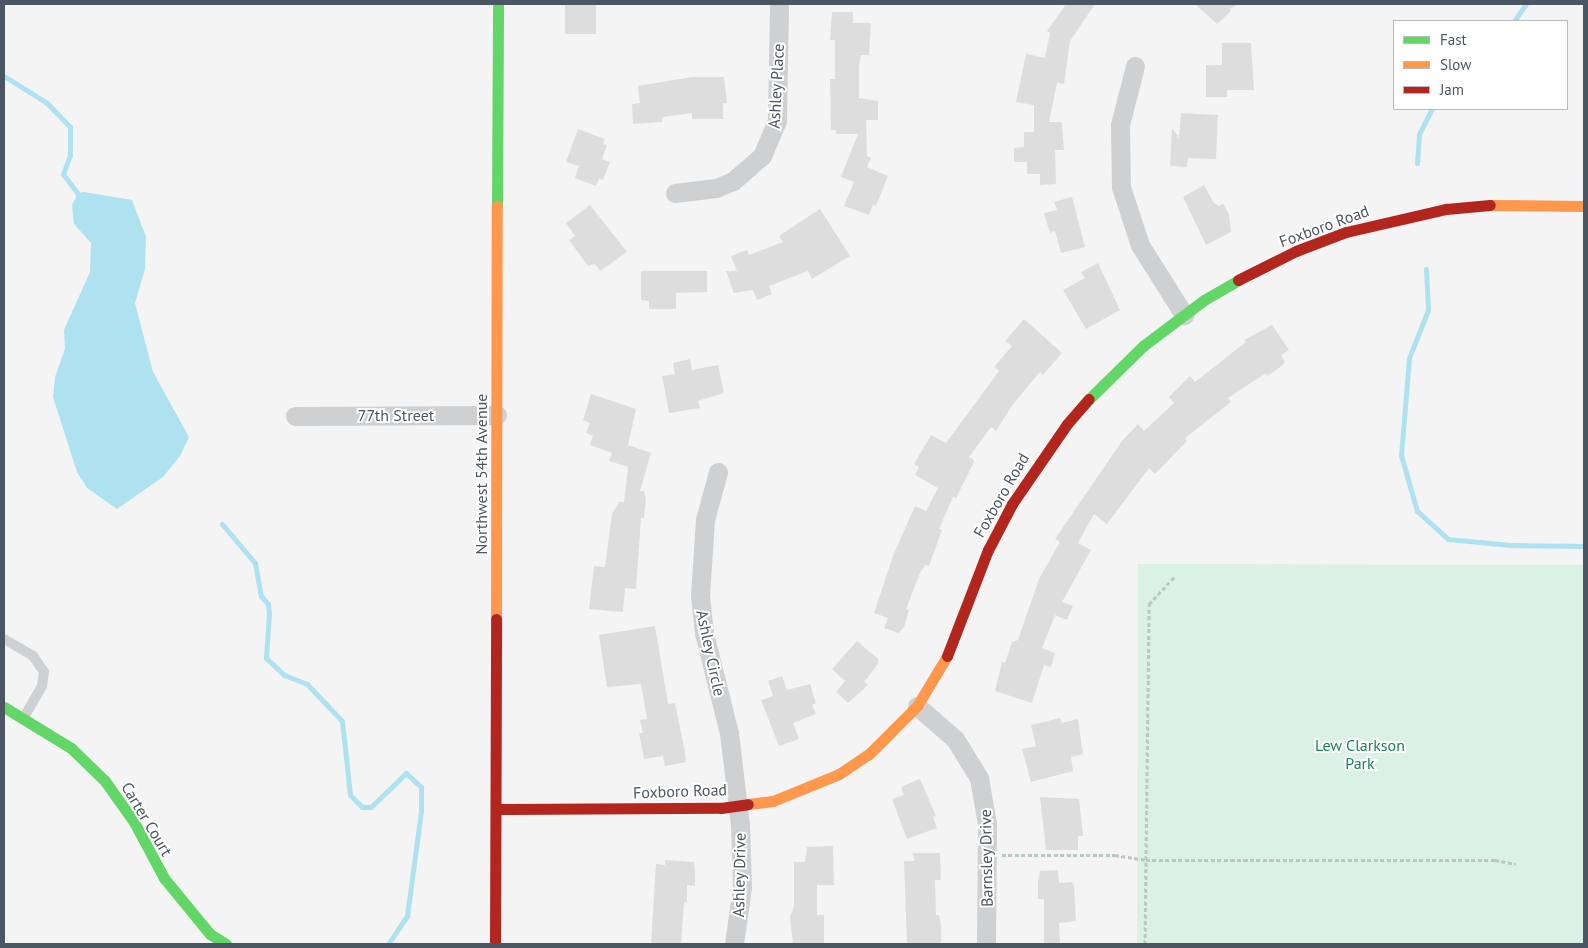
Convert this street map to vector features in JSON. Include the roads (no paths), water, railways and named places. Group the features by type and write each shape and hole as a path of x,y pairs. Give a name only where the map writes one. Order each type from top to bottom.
{"street":[{"name":"Northwest 54th Avenue","path":"495,944 498,4"},
{"name":"Ashley Place","path":"675,194 716,188 733,181 750,170 767,148 777,116 779,4"},
{"path":"1135,66 1120,125 1121,187 1140,245 1184,314"},
{"name":"Foxboro Road","path":"496,809 711,809 773,801 839,774 869,754 917,706 948,654 988,550 1038,462 1102,384 1143,346 1184,314 1247,275 1296,251 1395,219 1500,204 1584,206"},
{"name":"77th Street","path":"295,416 498,415"},
{"name":"Ashley Circle","path":"718,472 705,520 700,595 704,633 728,733 738,805"},
{"name":"Barnsley Drive","path":"917,706 955,739 978,778 985,801 987,855 986,944"},
{"name":"Carter Court","path":"4,707 25,716 71,748 105,781 134,822 164,878 210,934 226,944"},
{"name":"Ashley Drive","path":"734,944 742,887 738,805"}],"lane":[{"path":"4,639 33,656 44,672 42,686 25,716"}],"water":[{"path":"84,192 132,200 146,237 145,269 135,303 153,372 189,437 180,456 163,477 117,509 87,488 77,472 53,397 55,377 65,349 64,330 90,272 91,243 74,224 72,205 78,193"}],"waterway":[{"path":"1515,20 1526,4"},
{"path":"4,76 47,103 70,127 70,155 63,174 82,199"},
{"path":"1417,163 1419,134 1431,110"},
{"path":"1426,269 1428,310 1409,358 1401,455 1417,511 1448,539 1510,545 1584,546"},
{"path":"222,524 255,563 261,596 268,604 266,658 284,675 307,684 342,721 350,795 362,807 371,807 406,773 421,787 421,811 407,916 388,944"}],"park label":[{"name":"Lew Clarkson Park","path":"1360,754"}]}
